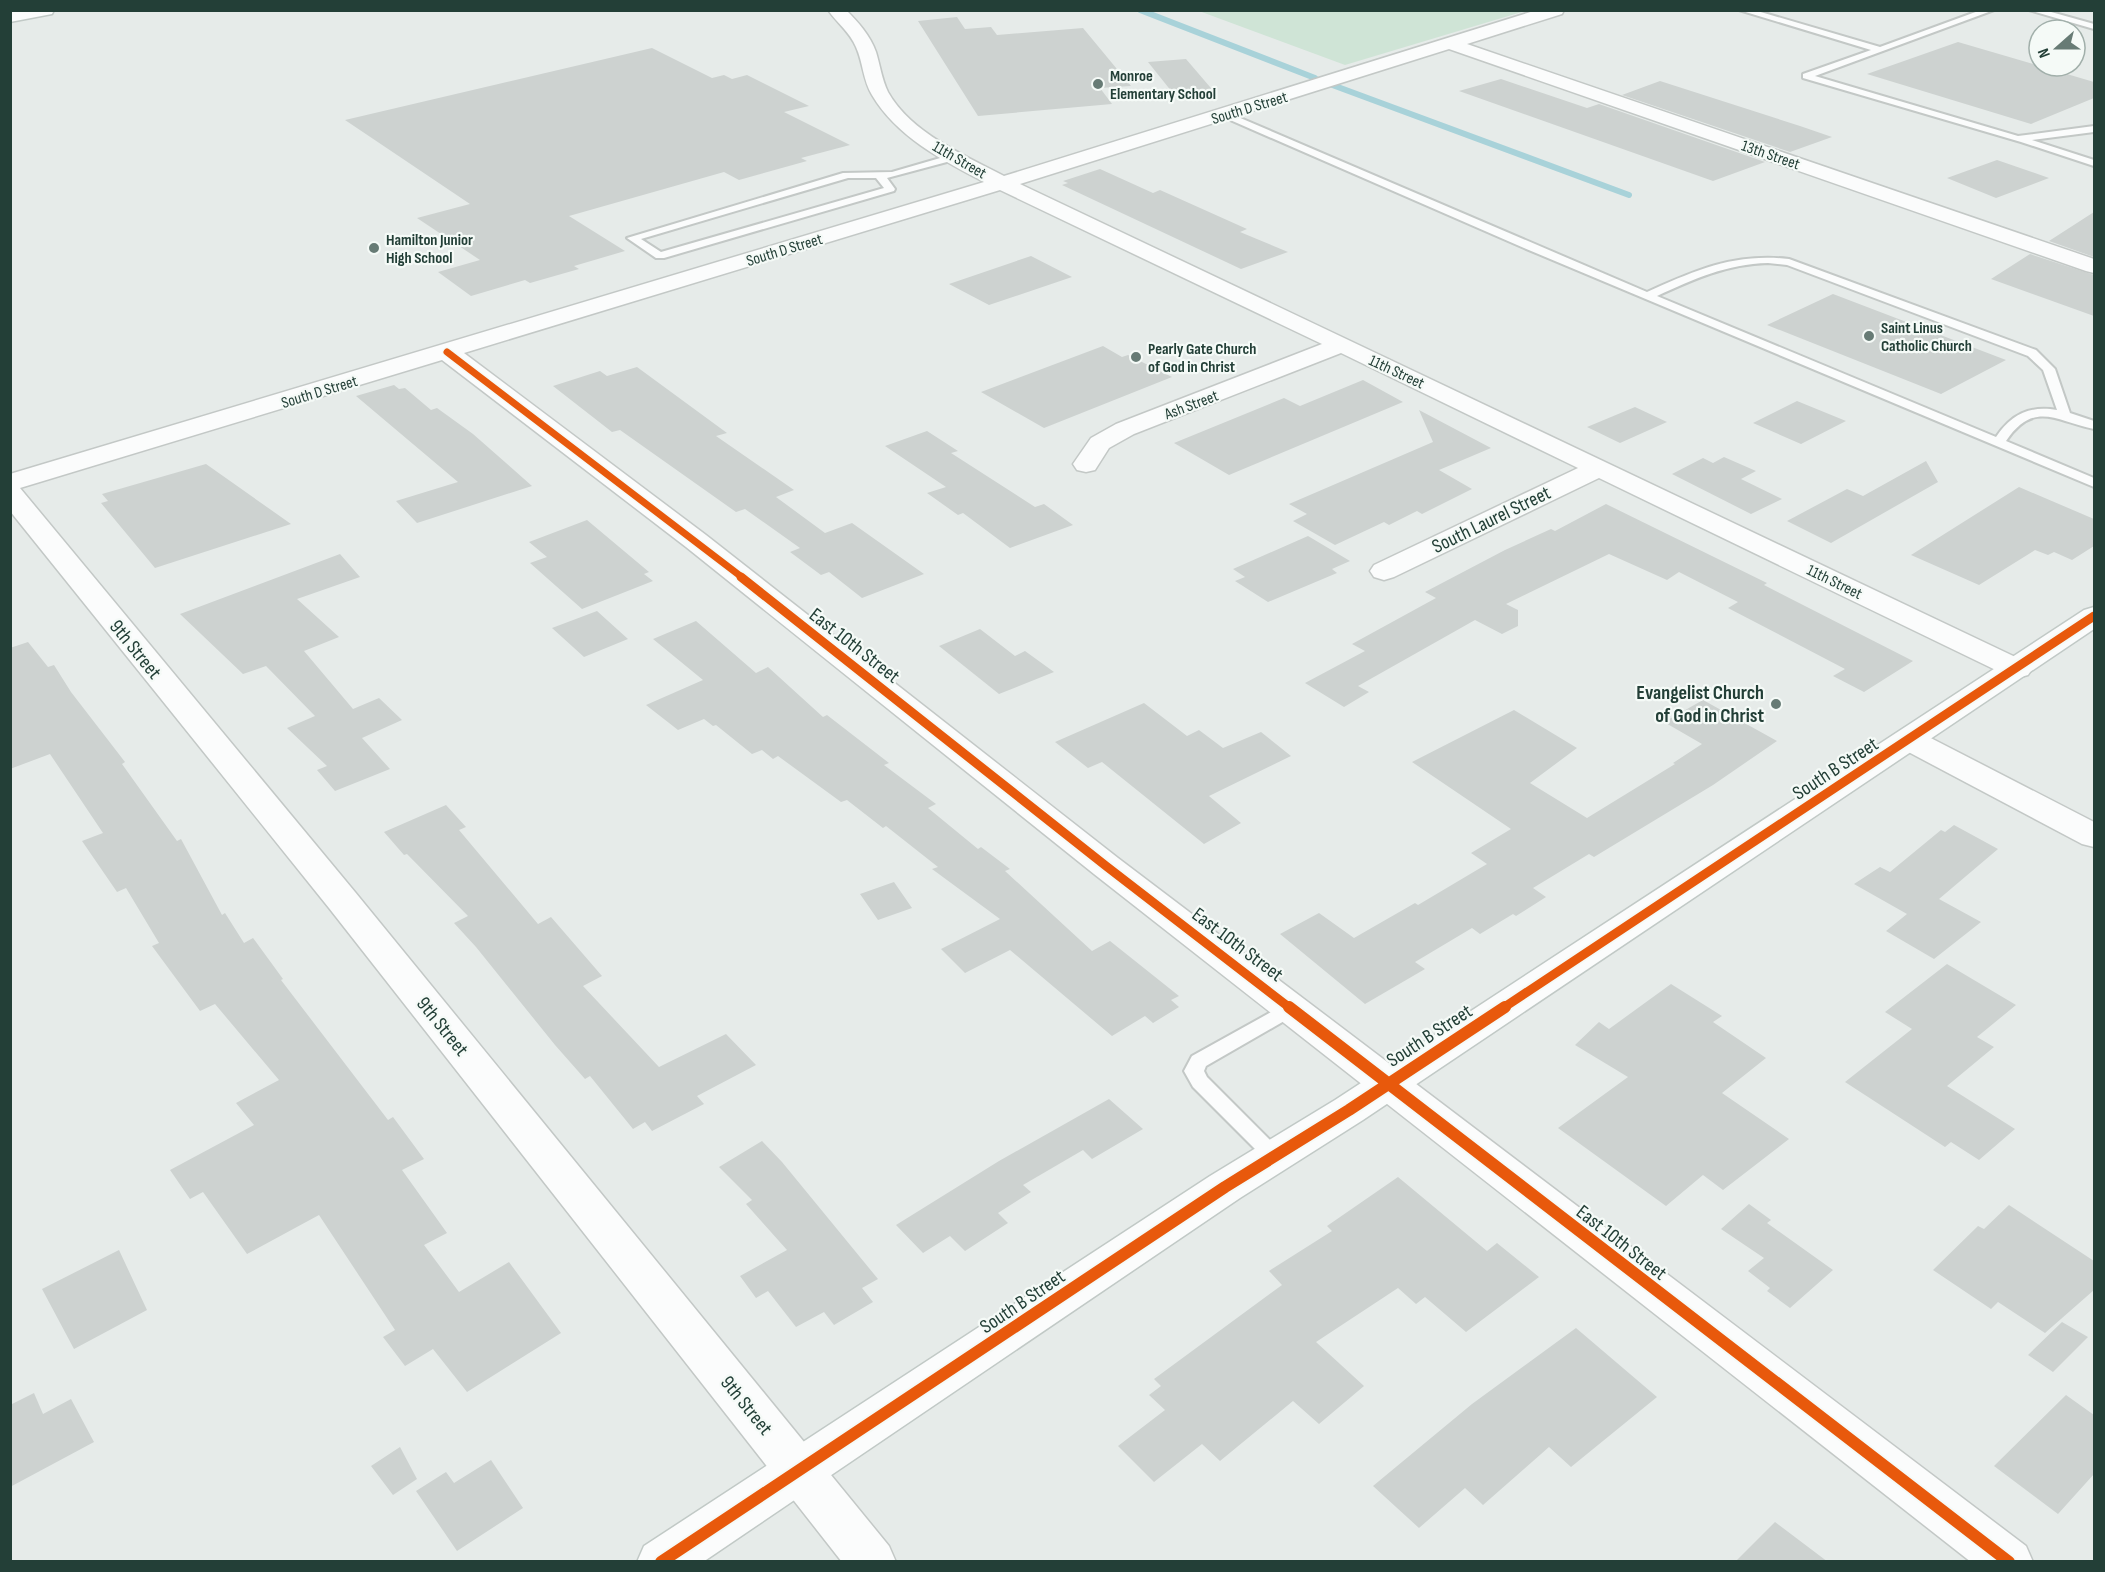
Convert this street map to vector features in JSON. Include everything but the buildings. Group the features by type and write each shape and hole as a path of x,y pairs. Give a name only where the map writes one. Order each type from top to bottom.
{"street":[{"path":"10,17 46,10"},
{"name":"11th Street","path":"836,10 857,32 865,46 875,82 887,104 920,136 954,157 1002,183 2017,669"},
{"name":"South D Street","path":"10,483 1002,183 1556,10"},
{"name":"13th Street","path":"1448,44 2094,266"},
{"name":"Ash Street","path":"1086,464 1100,443 1125,429 1341,345"},
{"name":"East 10th Street","path":"447,352 696,541 1106,866 2009,1562"},
{"name":"South Laurel Street","path":"1384,571 1599,468"},
{"name":"9th Street","path":"10,493 342,900 872,1562"},
{"name":"South B Street","path":"661,1562 1274,1156 1389,1083 1910,740 2094,616"},
{"path":"1910,740 2094,836"}],"lane":[{"path":"1743,10 1880,50"},
{"path":"1990,10 1806,76 2094,163"},
{"path":"2033,10 2094,27"},
{"path":"1224,114 1647,296 2094,483"},
{"path":"2018,139 2094,129"},
{"path":"879,175 890,189 660,256 632,238 847,176 879,175 893,175 954,157"},
{"path":"1647,296 1721,264 1741,260 1769,259 1789,262 2032,353 2049,369 2064,413"},
{"path":"1998,442 2012,424 2022,417 2043,413 2064,413 2094,425"},
{"path":"1274,1156 1200,1082 1194,1071 1199,1061 1291,1008"}],"green space":[{"path":"1199,11 1525,11 1345,65"}],"waterway":[{"path":"1140,10 1315,78"},
{"path":"1327,83 1629,195"}],"cycle path":[{"path":"447,352 696,541 1106,866 2009,1562"},
{"path":"661,1562 1225,1187 1349,1110 2094,616"}],"place":[{"name":"Monroe Elementary School","path":"1098,84"},
{"name":"Hamilton Junior High School","path":"374,248"},
{"name":"Saint Linus Catholic Church","path":"1869,336"},
{"name":"Pearly Gate Church of God in Christ","path":"1136,357"},
{"name":"Evangelist Church of God in Christ","path":"1776,704"}]}
